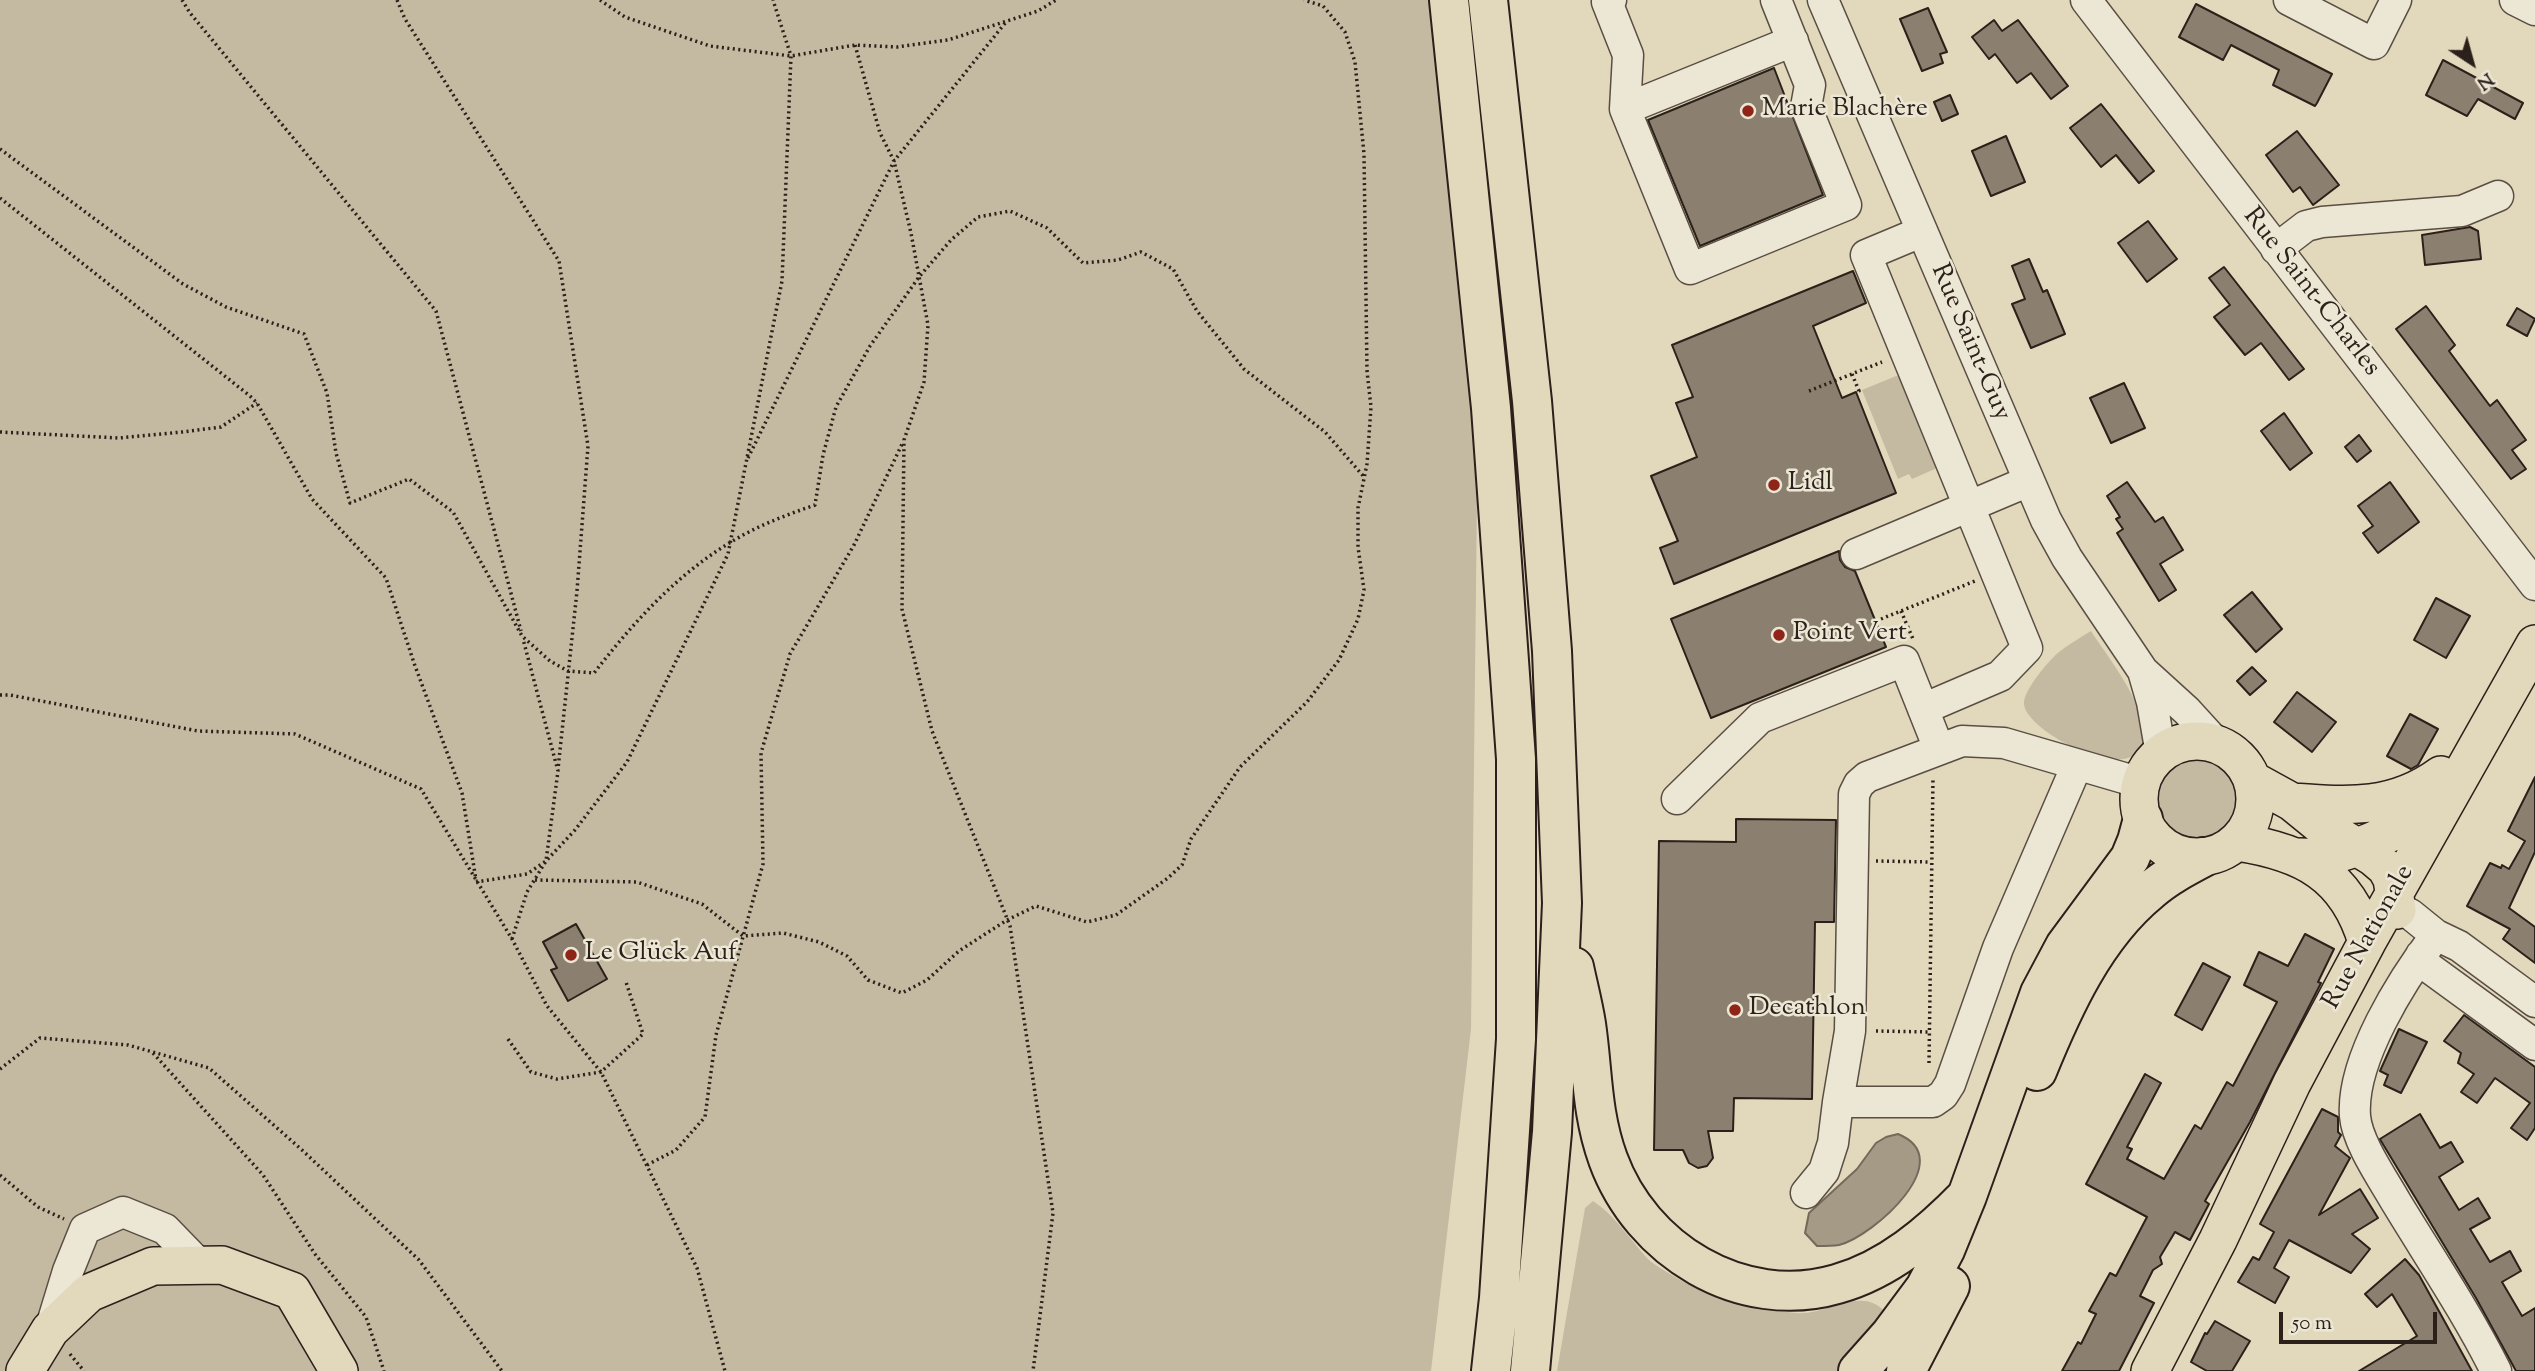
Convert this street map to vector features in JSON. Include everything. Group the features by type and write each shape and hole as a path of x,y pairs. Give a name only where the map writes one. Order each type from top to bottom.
{"highway":[{"path":"1449,0 1491,408 1516,759 1516,1039 1499,1298 1491,1371"},
{"path":"1488,0 1533,415 1552,651 1562,903 1552,1132 1530,1371"},
{"path":"1858,1371 1890,1335 1924,1288 1945,1250 2040,993 2065,946 2130,858 2137,841 2148,785"},
{"path":"1906,1371 1950,1285 1992,1192 2049,1043 2089,964 2119,923 2148,892 2221,849"},
{"path":"1562,903 1586,1025 1592,1102 1608,1160 1632,1209 1669,1247 1715,1276 1742,1284 1771,1289 1804,1289 1837,1284 1875,1269 1919,1242 1967,1196"},
{"path":"1875,1371 1950,1285"},
{"path":"1472,1371 1499,1298"}],"main road":[{"name":"Rue Nationale","path":"2150,1371 2218,1240 2292,1083 2404,929 2535,643"},
{"name":"Rue Nationale","path":"2404,929 2446,801 2484,758 2535,690"},
{"path":"2221,849 2248,828 2254,813 2252,780 2239,759 2218,745 2189,742 2174,746 2148,785 2150,833 2160,844 2188,857 2221,849 2268,847 2300,857 2329,877 2342,890 2359,918 2404,929 2392,880 2386,868 2319,824 2292,802 2252,780"},
{"path":"2292,802 2331,805 2386,802 2484,758"},
{"path":"2300,857 2325,857 2356,846 2446,801"},
{"path":"25,1371 50,1330 89,1293 153,1266 222,1265 292,1291 339,1371"}],"street":[{"path":"1611,0 1607,2 1628,55 1625,109 1690,268 1846,205 1806,107 1811,85 1776,0"},
{"name":"Rue Saint-Guy","path":"1823,0 2046,520 2067,558 2143,671 2187,711 2218,745"},
{"name":"Rue Saint-Charles","path":"2086,0 2535,585"},
{"path":"2289,0 2374,44 2396,0"},
{"path":"2515,0 2535,10"},
{"path":"1625,109 1793,41"},
{"path":"2276,249 2306,226 2314,224 2462,211 2498,196"},
{"path":"1921,232 1866,255 2027,648 2000,676 1923,709"},
{"path":"1856,554 2029,481"},
{"path":"1677,799 1760,719 1904,661 1923,709 1934,750"},
{"name":"Rue Saint-Guy","path":"2143,671 2152,702 2148,785"},
{"path":"1805,1193 1824,1171 1833,1143 1850,1031 1854,794 1859,784 1867,777 1962,741 2004,743 2148,785"},
{"path":"1838,1102 1933,1102 1943,1095 1950,1084 1998,948 2077,765"},
{"path":"2404,929 2459,946 2535,1002"},
{"path":"2404,929 2428,967 2535,1045"},
{"path":"2404,929 2398,992 2363,1062 2357,1081 2355,1120 2379,1174 2496,1371"},
{"path":"50,1330 68,1270 85,1229 123,1212 165,1229 201,1266"}],"path":[{"path":"182,0 436,311 558,771"},
{"path":"397,0 405,19 559,261 588,446 558,771 546,861 527,892 512,939"},
{"path":"600,0 625,17 710,47 790,56 855,45 898,47 948,40 1038,11 1056,0"},
{"path":"476,882 527,874 546,861 575,830 627,762 728,554 782,281 790,56 774,0"},
{"path":"535,880 638,882 702,904 743,936 783,933 819,943 848,956 868,980 902,993 927,980 959,951 1007,920 1036,906 1087,922 1116,915 1182,865 1191,839 1240,766 1307,702 1339,660 1358,619 1364,590 1358,547 1358,508 1364,478 1371,407 1367,371 1366,197 1355,62 1345,32 1323,5 1304,0"},
{"path":"746,463 894,161 1006,22"},
{"path":"646,1165 676,1150 705,1117 716,1035 763,864 761,752 790,654 854,545 904,440 924,382 928,326 919,277 894,161 880,133 855,45"},
{"path":"0,149 183,284 226,307 304,334 327,393 336,453 350,503 409,479 453,512 522,636 550,661 568,671 594,673 625,633 677,580 730,542 774,520 815,505 823,455 836,407 870,346 919,277 951,240 978,217 1010,211 1047,228 1083,263 1118,260 1141,253 1173,269 1197,311 1244,369 1325,432 1364,478"},
{"path":"0,198 257,403 312,499 386,578 462,793 476,882"},
{"path":"1852,374 1859,391 1856,392"},
{"path":"0,432 119,438 182,432 221,427 257,403"},
{"path":"904,440 902,609 932,731 1007,920 1053,1213 1033,1371"},
{"path":"1881,619 1995,572"},
{"path":"0,695 198,730 295,734 421,789 512,939 547,1006 601,1072 697,1268 725,1371"},
{"path":"1929,1063 1934,750"},
{"path":"1853,861 1931,862"},
{"path":"508,1039 531,1072 557,1079 601,1072 643,1034 626,982"},
{"path":"1850,1031 1929,1032"},
{"path":"0,1061 2,1068 40,1038 128,1045 209,1068 302,1150 419,1260 502,1371"},
{"path":"152,1052 263,1175 315,1254 366,1317 384,1371"},
{"path":"0,1175 38,1208 85,1229"}],"shaded area":[{"path":"0,0 1434,0 1478,411 1471,1029 1431,1371 0,1371"},
{"path":"1896,376 1903,377 1944,465 1912,479 1909,474 1898,479 1862,390"},
{"path":"2091,631 2136,704 2143,736 2136,753 2120,759 2097,756 2048,733 2031,718 2024,704 2032,684 2049,662 2063,649"},
{"path":"2199,757 2216,761 2230,770 2239,784 2243,801 2239,818 2230,832 2216,841 2199,845 2182,841 2168,832 2159,818 2155,801 2159,784 2168,770 2182,761"},
{"path":"1898,1134 1915,1146 1920,1161 1916,1178 1905,1196 1889,1213 1854,1239 1839,1245 1817,1246 1805,1233 1809,1213 1857,1169 1876,1143"},
{"path":"1593,1201 1616,1221 1650,1261 1685,1283 1715,1296 1746,1305 1796,1313 1866,1301 1877,1305 1886,1313 1840,1371 1557,1371 1585,1208"}],"building":[{"path":"2196,4 2332,74 2315,106 2273,85 2279,70 2231,45 2223,60 2179,37"},
{"path":"1928,8 1947,52 1940,54 1943,63 1922,71 1900,19"},
{"path":"1994,20 2002,31 2018,20 2068,86 2051,99 2031,73 2017,83 1995,54 1989,59 1972,37"},
{"path":"2443,60 2523,103 2515,119 2478,99 2467,116 2426,95"},
{"path":"1774,68 1823,195 1700,246 1648,120"},
{"path":"1950,95 1958,114 1942,121 1934,102"},
{"path":"2101,104 2154,171 2139,183 2116,155 2101,167 2070,128"},
{"path":"2297,131 2339,185 2313,205 2300,187 2293,192 2266,155"},
{"path":"2006,136 2025,182 1991,196 1972,151"},
{"path":"2148,221 2177,259 2147,282 2118,243"},
{"path":"2470,227 2478,231 2481,259 2425,265 2422,235"},
{"path":"2029,259 2043,292 2047,290 2065,334 2031,348 2012,304 2025,299 2012,266"},
{"path":"2224,267 2304,369 2289,380 2261,343 2245,355 2214,317 2230,305 2209,278"},
{"path":"1853,271 1866,303 1813,326 1842,398 1856,392 1896,493 1674,584 1660,548 1678,541 1651,476 1697,457 1676,403 1693,397 1672,345"},
{"path":"2426,306 2455,345 2449,351 2490,406 2497,400 2526,440 2512,450 2526,469 2511,479 2396,329"},
{"path":"2517,308 2535,319 2527,336 2507,325"},
{"path":"2124,383 2145,428 2111,443 2090,398"},
{"path":"2284,413 2312,453 2290,470 2261,431"},
{"path":"2359,435 2371,451 2357,462 2345,447"},
{"path":"2127,482 2155,522 2163,517 2183,550 2160,564 2176,590 2159,601 2117,533 2123,529 2116,519 2120,517 2107,496"},
{"path":"2390,482 2419,522 2378,553 2363,533 2373,526 2358,506"},
{"name":"Point Vert","path":"1839,551 1840,560 1845,567 1855,571 1886,647 1711,718 1671,619"},
{"path":"2252,592 2282,629 2256,652 2224,615"},
{"path":"2436,598 2470,616 2446,658 2414,640"},
{"path":"2252,667 2266,681 2250,695 2237,681"},
{"path":"2297,692 2336,722 2312,752 2274,722"},
{"path":"2410,714 2438,729 2418,765 2411,769 2387,756"},
{"path":"2535,777 2535,852 2509,908 2535,927 2535,963 2503,939 2510,929 2467,906 2490,863 2509,869 2525,841 2508,831"},
{"name":"Decathlon","path":"1736,819 1836,820 1834,922 1815,922 1812,1099 1734,1098 1733,1131 1708,1131 1713,1158 1707,1166 1698,1168 1689,1163 1683,1150 1654,1150 1659,841 1736,842"},
{"name":"Le Glück Auf","path":"576,924 607,979 568,1001 551,970 557,968 543,942"},
{"path":"2305,934 2334,949 2318,982 2321,983 2250,1122 2205,1201 2209,1204 2190,1240 2175,1232 2160,1257 2162,1264 2153,1270 2140,1296 2154,1303 2119,1371 2062,1371 2078,1342 2081,1344 2096,1314 2089,1311 2110,1273 2116,1276 2147,1217 2086,1184 2145,1074 2161,1083 2127,1147 2132,1149 2127,1159 2164,1179 2195,1125 2201,1129 2227,1082 2233,1086 2277,1002 2244,985 2259,952 2288,966"},
{"path":"2203,963 2230,977 2202,1030 2175,1015"},
{"path":"2464,1015 2535,1067 2535,1128 2527,1140 2511,1128 2530,1103 2495,1078 2477,1103 2461,1092 2474,1074 2458,1063 2461,1053 2444,1041"},
{"path":"2399,1029 2427,1042 2401,1093 2384,1085 2388,1075 2380,1071"},
{"path":"2322,1109 2338,1117 2338,1132 2341,1135 2335,1146 2350,1158 2319,1215 2360,1189 2378,1218 2352,1234 2370,1249 2351,1273 2289,1240 2274,1268 2289,1277 2275,1303 2238,1282 2253,1257 2259,1260 2274,1232 2260,1224"},
{"path":"2420,1114 2440,1148 2451,1142 2463,1162 2439,1177 2459,1210 2478,1198 2490,1218 2470,1229 2490,1262 2510,1251 2521,1271 2502,1282 2522,1316 2535,1308 2535,1371 2516,1371 2476,1298 2380,1139"},
{"path":"2405,1259 2419,1275 2472,1371 2359,1371 2417,1336 2392,1294 2377,1307 2365,1294"},
{"path":"2215,1321 2250,1341 2232,1371 2207,1371 2191,1362 2205,1333 2207,1334"}],"place":[{"name":"Marie Blachère","path":"1748,111"},
{"name":"Lidl","path":"1774,485"},
{"name":"Point Vert","path":"1779,635"},
{"name":"Le Glück Auf","path":"571,955"},
{"name":"Decathlon","path":"1735,1010"}]}
